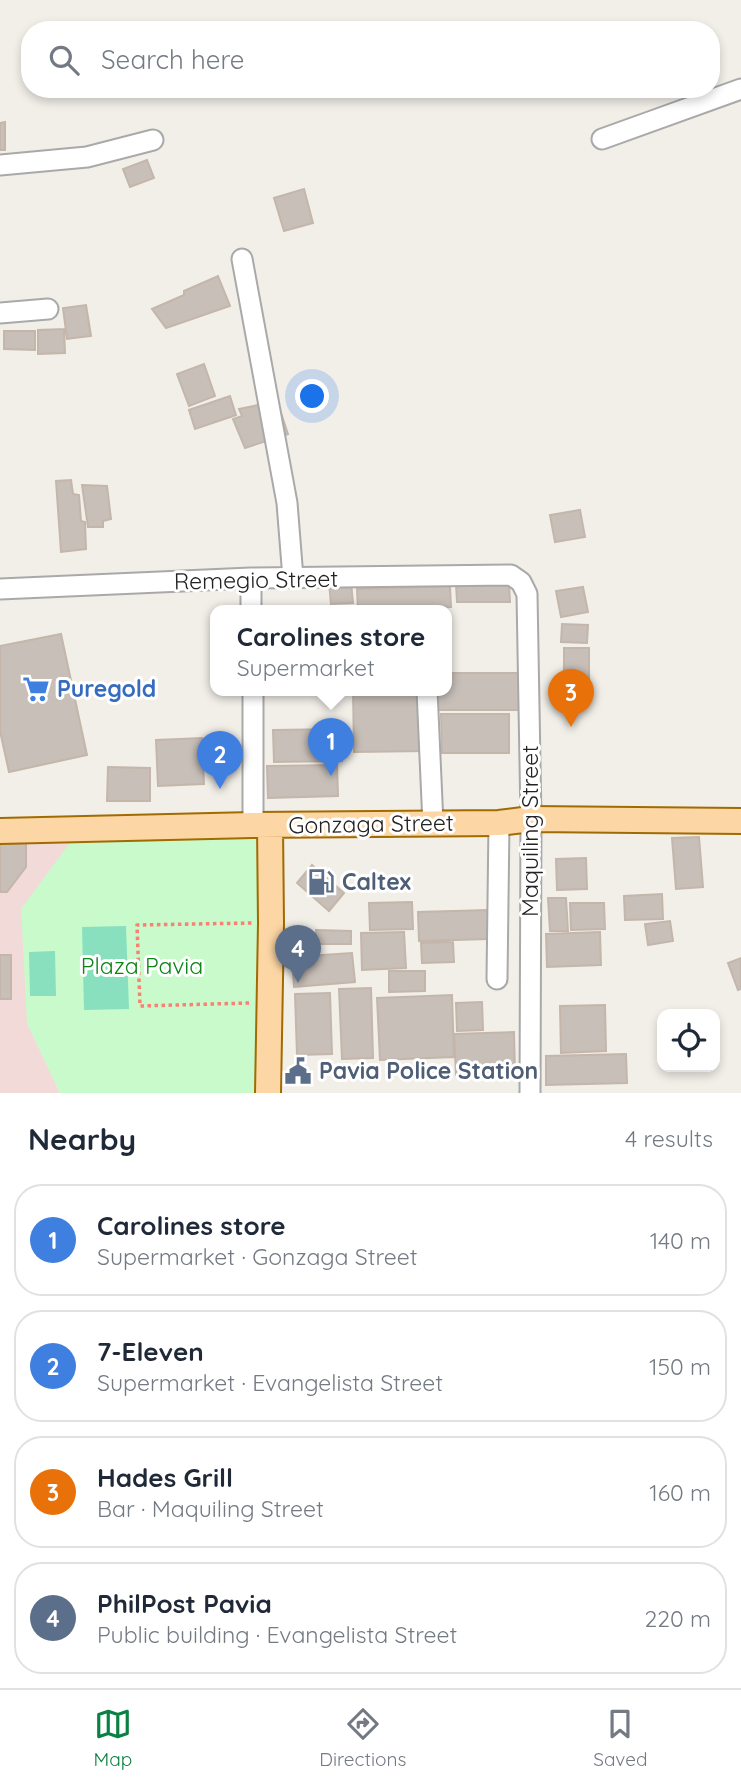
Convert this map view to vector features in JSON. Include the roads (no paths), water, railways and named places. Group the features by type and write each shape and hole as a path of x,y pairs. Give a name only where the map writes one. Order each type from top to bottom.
{"main road":[{"name":"Gonzaga Street","path":"0,831 499,823 531,819 741,821"},
{"path":"262,825 271,923 268,1093"}],"street":[{"path":"720,97 741,89"},
{"path":"602,139 716,98"},
{"path":"0,165 87,157 153,141"},
{"path":"242,259 287,503 293,578"},
{"path":"0,313 48,309"},
{"name":"Remegio Street","path":"0,589 251,578 511,575"},
{"name":"Maquiling Street","path":"511,575 521,582 527,594 531,819 530,1093"},
{"path":"251,578 251,605"},
{"path":"253,696 262,825"},
{"path":"427,696 433,824"},
{"path":"497,979 499,823"}],"place":[{"name":"Puregold","path":"36,689"},
{"name":"Hades Grill","path":"571,727"},
{"name":"Carolines store","path":"331,776"},
{"name":"7-Eleven","path":"220,789"},
{"name":"Caltex","path":"321,882"},
{"name":"PhilPost Pavia","path":"298,983"},
{"name":"Pavia Police Station","path":"298,1071"}],"park label":[{"name":"Plaza Pavia","path":"142,966"}]}
